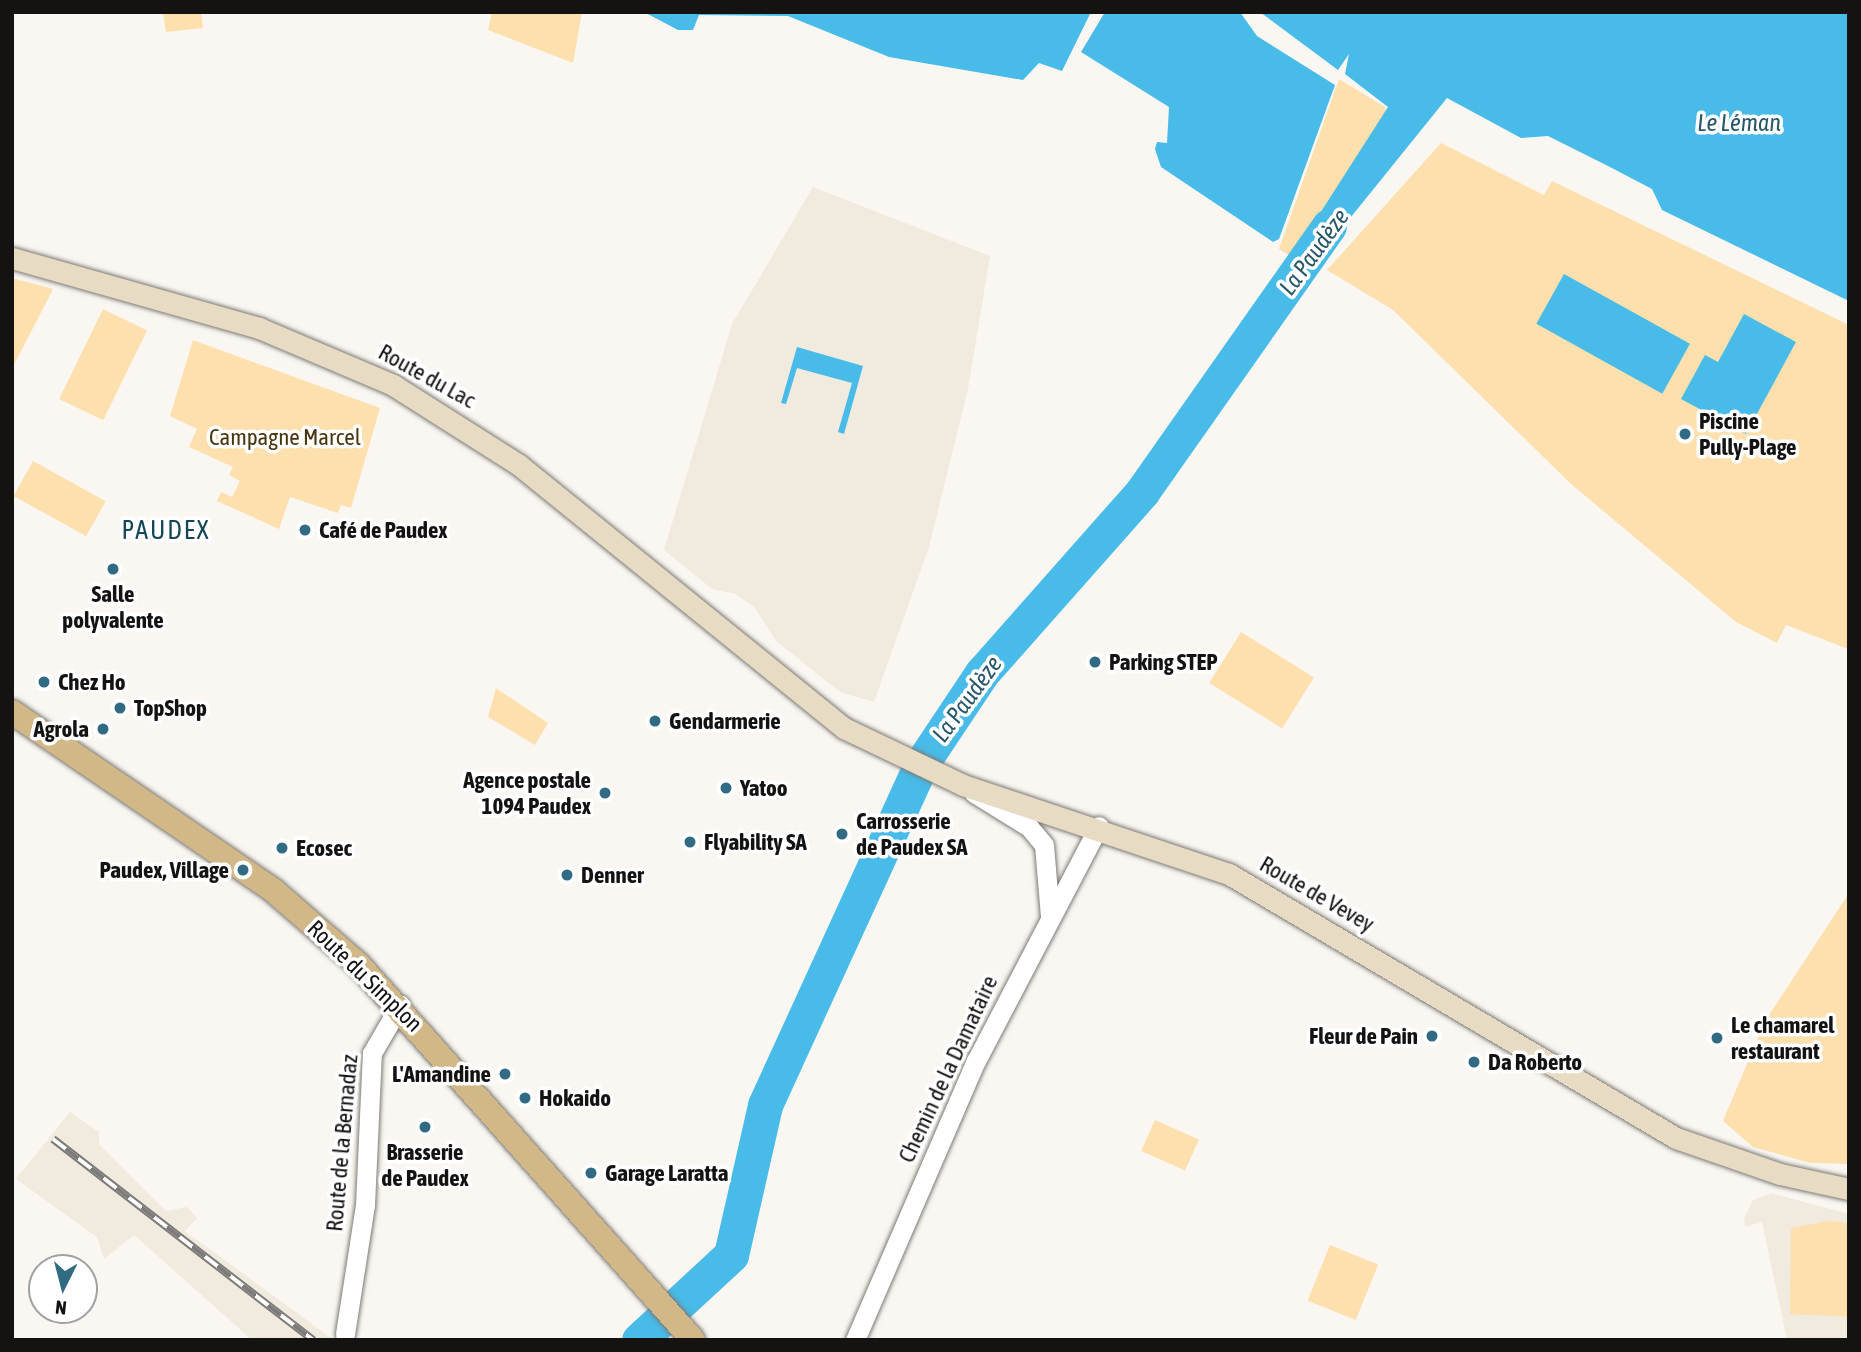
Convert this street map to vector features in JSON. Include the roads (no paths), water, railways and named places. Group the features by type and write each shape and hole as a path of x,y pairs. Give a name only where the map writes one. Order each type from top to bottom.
{"main road":[{"name":"Route du Lac","path":"12,258 259,328 393,385 519,465 752,659"},
{"name":"Route de Vevey","path":"752,659 844,728 938,775 1099,826 1273,896 1676,1138 1780,1174 1849,1189"},
{"name":"Route du Simplon","path":"12,712 275,891 400,1005 690,1335"}],"street":[{"path":"963,785 1029,827 1044,845 1049,917"},
{"name":"Chemin de la Damataire","path":"855,1340 933,1153 1049,917 1099,826"},
{"name":"Route de la Bernadaz","path":"345,1334 365,1205 372,1053 400,1005"}],"water":[{"path":"644,12 1091,12 1062,71 1039,63 1023,80 889,57 788,16 699,15 693,30 678,30"},
{"path":"1105,12 1240,12 1257,36 1335,85 1279,239 1273,242 1161,167 1155,149 1157,142 1167,143 1169,107 1081,52"},
{"name":"Le Léman","path":"1260,12 1849,12 1849,301 1662,210 1652,189 1608,166 1548,136 1521,138 1447,98 1309,269 1292,257 1388,107 1345,74 1349,54 1338,70"},
{"path":"1564,274 1690,344 1662,394 1536,324"},
{"path":"1744,314 1796,342 1746,434 1681,399 1705,355 1718,362"},
{"path":"797,347 863,366 844,434 838,432 852,383 797,368 786,404 781,403"}],"waterway":[{"name":"La Paudèze","path":"639,1340 731,1255 765,1105 920,766 982,673 1142,492 1329,226"}],"railway":[{"path":"53,1139 313,1340"}],"place":[{"name":"Piscine Pully-Plage","path":"1685,434"},
{"name":"Café de Paudex","path":"305,530"},
{"name":"Salle polyvalente","path":"113,569"},
{"name":"Parking STEP","path":"1095,662"},
{"name":"Chez Ho","path":"44,682"},
{"name":"TopShop","path":"120,708"},
{"name":"Gendarmerie","path":"655,721"},
{"name":"Agrola","path":"103,729"},
{"name":"Yatoo","path":"726,788"},
{"name":"Agence postale 1094 Paudex","path":"605,793"},
{"name":"Carrosserie de Paudex SA","path":"842,834"},
{"name":"Flyability SA","path":"690,842"},
{"name":"Ecosec","path":"282,848"},
{"name":"Paudex, Village","path":"243,870"},
{"name":"Denner","path":"567,875"},
{"name":"Fleur de Pain","path":"1432,1036"},
{"name":"Le chamarel restaurant","path":"1717,1038"},
{"name":"Da Roberto","path":"1474,1062"},
{"name":"L'Amandine","path":"505,1074"},
{"name":"Hokaido","path":"525,1098"},
{"name":"Brasserie de Paudex","path":"425,1127"},
{"name":"Garage Laratta","path":"591,1173"}],"district":[{"name":"PAUDEX","path":"166,531"}],"park label":[{"name":"Campagne Marcel","path":"285,437"}]}
